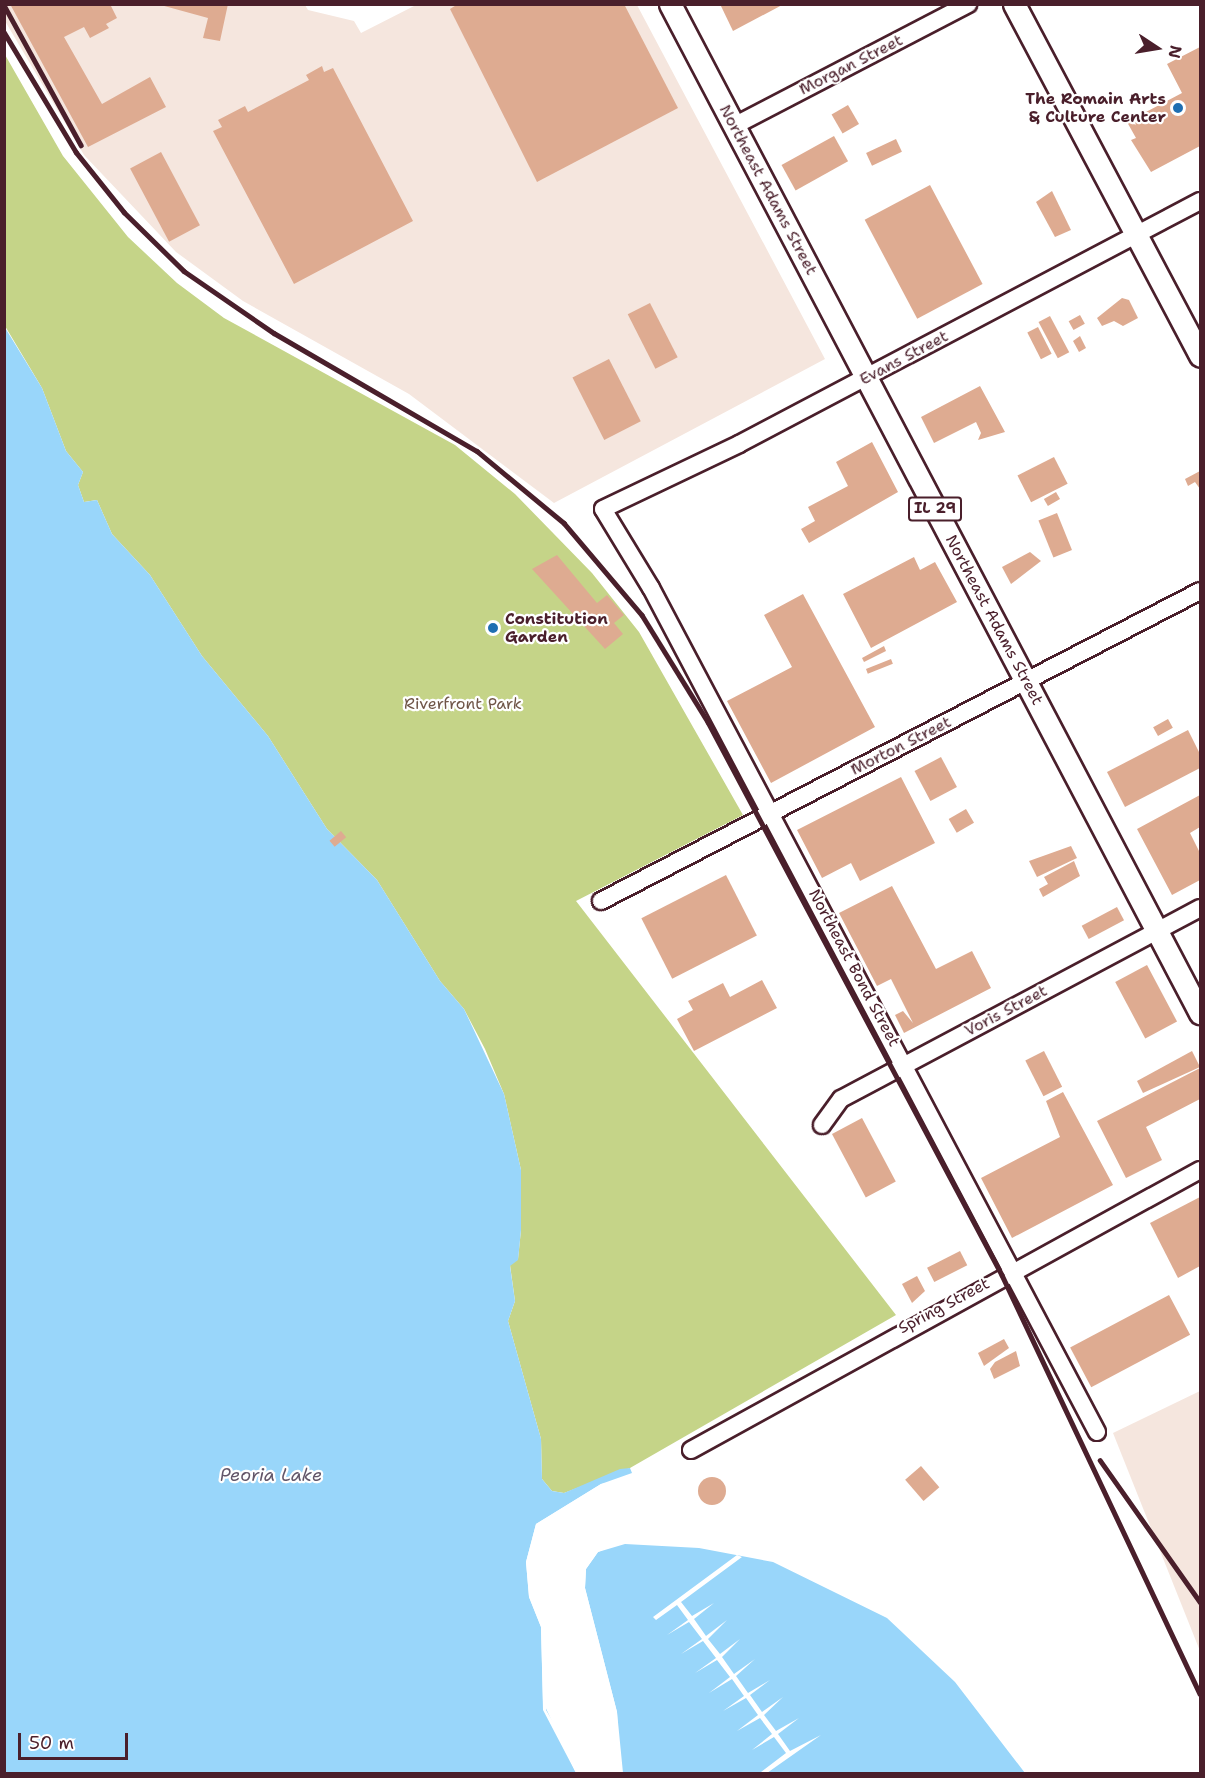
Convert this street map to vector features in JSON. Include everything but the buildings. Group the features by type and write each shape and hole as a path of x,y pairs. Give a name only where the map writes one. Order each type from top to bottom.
{"main road":[{"name":"Northeast Adams Street","path":"670,4 1200,1013"},
{"path":"1014,4 1200,356"}],"street":[{"name":"Morgan Street","path":"734,126 968,4"},
{"name":"Evans Street","path":"603,509 867,378 1200,201"},
{"name":"Northeast Bond Street","path":"603,509 906,1065 1097,1432"},
{"name":"Morton Street","path":"601,901 1200,591"},
{"name":"Voris Street","path":"822,1125 841,1099 1200,908"},
{"name":"Spring Street","path":"691,1450 1011,1269 1200,1170"}],"shaded area":[{"path":"4,5 305,5 308,10 354,21 361,33 416,5 637,5 825,359 554,503 409,394 243,301 176,252 84,155 5,21"},
{"path":"1200,1391 1200,1651 1113,1433"}],"green space":[{"name":"Riverfront Park","path":"4,53 63,156 128,237 177,283 224,318 455,445 515,494 592,573 639,632 743,815 576,901 896,1315 630,1468 564,1493 552,1491 542,1479 541,1439 508,1321 515,1301 510,1265 518,1259 521,1230 521,1170 504,1094 485,1049 464,1009 440,981 377,880 327,829 268,736 202,656 150,575 112,534 97,500 84,502 78,485 83,472 66,451 42,388 5,326"}],"water":[{"name":"Peoria Lake","path":"4,326 42,388 66,451 83,472 78,485 84,502 97,500 112,534 150,575 202,656 268,736 327,829 377,880 440,981 464,1009 504,1094 521,1170 521,1230 518,1260 510,1266 515,1301 508,1321 541,1439 542,1479 552,1491 564,1493 620,1469 630,1468 632,1473 601,1484 536,1524 526,1562 529,1597 541,1627 543,1702 576,1773 5,1773"},
{"path":"625,1544 699,1548 773,1562 887,1618 955,1682 1025,1773 623,1773 617,1712 585,1588 586,1569 598,1552"}],"pier":[{"path":"627,1479 602,1487 538,1526 529,1562 531,1596 544,1626 549,1687 546,1710 574,1757 576,1773 543,1710 541,1627 529,1597 526,1562 536,1524 601,1484"},
{"path":"625,1541 598,1552 586,1569 585,1588 617,1712 620,1774 614,1712 582,1587 583,1568 596,1550"},
{"path":"737,1555 742,1557 681,1602 692,1616 714,1603 694,1619 706,1636 727,1620 708,1639 720,1654 740,1639 722,1657 734,1674 755,1659 736,1676 748,1693 770,1680 750,1695 762,1712 783,1697 764,1715 776,1731 799,1718 778,1734 790,1751 821,1735 767,1773 761,1772 786,1753 774,1737 752,1750 772,1734 760,1718 737,1731 758,1715 746,1698 723,1711 744,1696 732,1679 709,1693 730,1677 717,1660 695,1673 716,1658 703,1641 681,1654 702,1639 689,1622 667,1635 688,1620 677,1605 656,1620 653,1617"}],"railway":[{"path":"4,5 81,145"},
{"path":"4,32 76,152 124,212 184,271 274,333 477,451 564,523 642,615 708,722 1002,1275 1200,1693"},
{"path":"1100,1460 1200,1602"}],"place":[{"name":"The Romain Arts & Culture Center","path":"1178,108"},
{"name":"Constitution Garden","path":"493,628"}]}
